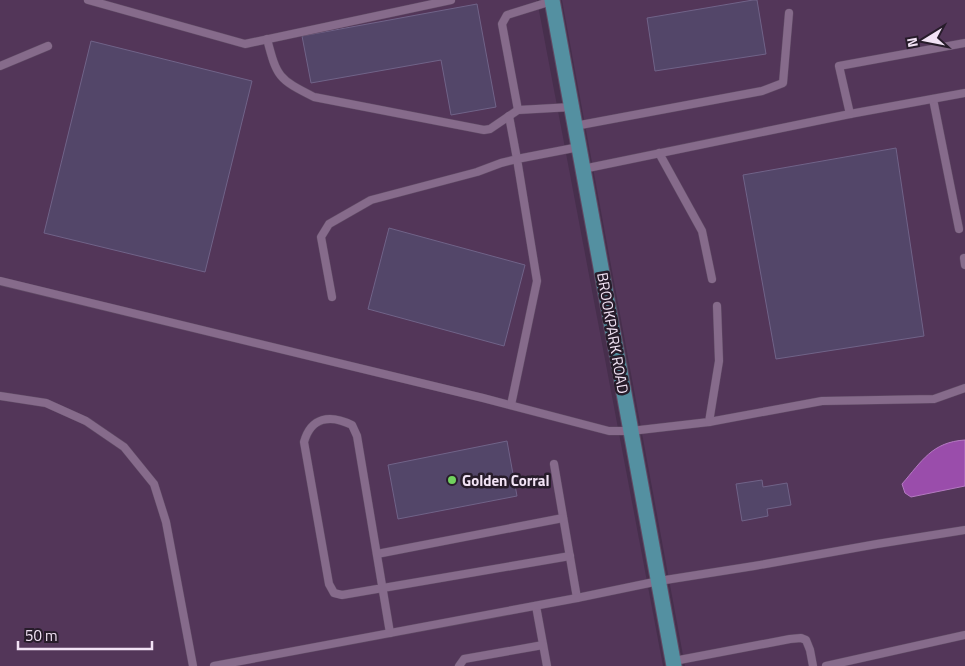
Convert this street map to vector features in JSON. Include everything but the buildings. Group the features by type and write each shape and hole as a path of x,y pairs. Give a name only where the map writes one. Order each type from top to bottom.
{"main road":[{"name":"BROOKPARK ROAD","path":"552,0 674,664"}],"lane":[{"path":"88,0 246,44 451,0"},
{"path":"518,110 502,24 507,15 552,0"},
{"path":"575,126 762,91 783,83 789,13"},
{"path":"267,39 273,62 280,77 291,86 314,97 484,130 490,129 518,110 572,107"},
{"path":"850,114 839,66 965,43"},
{"path":"0,66 48,46"},
{"path":"583,170 850,114 965,93"},
{"path":"933,99 959,229"},
{"path":"509,116 537,281 511,405"},
{"path":"332,297 321,237 329,224 372,200 477,172 501,163 579,146"},
{"path":"659,153 702,231 712,279"},
{"path":"0,281 511,405 609,431 631,431 709,422 822,401 934,400 965,388"},
{"path":"709,422 719,361 717,306"},
{"path":"0,396 46,402 86,422 124,447 154,484 166,522 193,666"},
{"path":"390,633 383,588 357,436 352,425 340,419 316,422 307,431 304,442 329,584 334,593 342,595 383,588 570,556"},
{"path":"554,464 577,598"},
{"path":"377,554 563,518"},
{"path":"214,666 659,581 965,530"},
{"path":"536,606 547,666"},
{"path":"826,666 965,635"},
{"path":"674,664 801,638 806,640 813,666"},
{"path":"458,666 464,659 543,645"}],"shaded area":[{"path":"0,0 537,0 663,666 0,666"},
{"path":"562,0 965,0 965,666 685,666"},
{"path":"965,440 965,486 911,497 905,493 902,484 922,460 944,444"}],"place":[{"name":"Golden Corral","path":"452,480"}]}
